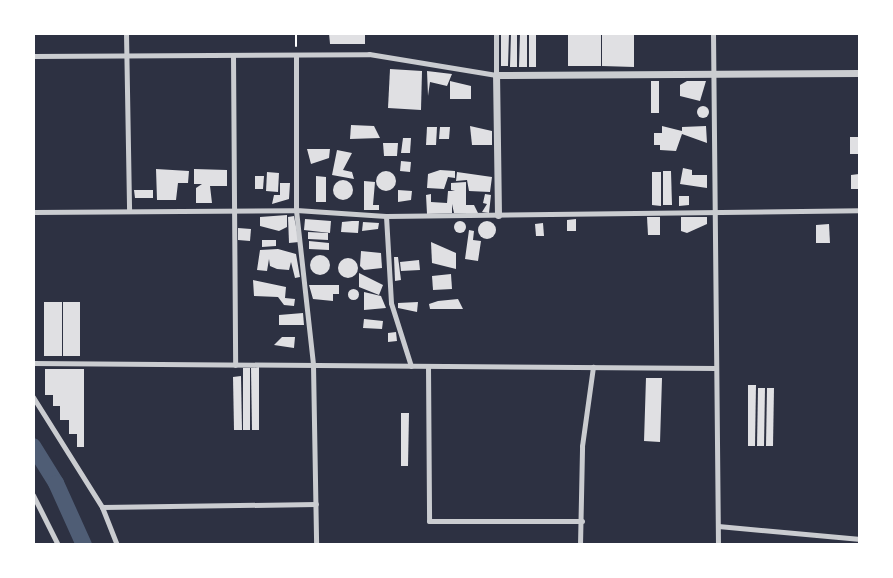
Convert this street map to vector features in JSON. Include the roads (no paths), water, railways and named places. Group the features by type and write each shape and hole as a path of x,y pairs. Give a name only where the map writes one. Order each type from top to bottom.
{"street":[{"path":"126,33 129,211"},
{"path":"496,33 498,215"},
{"path":"713,33 718,545"},
{"path":"33,56 369,54 496,75 860,73"},
{"path":"233,55 234,365"},
{"path":"296,55 296,210 313,365 316,545"},
{"path":"33,212 296,210 386,216 860,210"},
{"path":"386,216 391,303 411,366"},
{"path":"33,363 716,368"},
{"path":"428,366 429,521 582,521"},
{"path":"580,545 582,446 593,367"},
{"path":"33,397 102,507 117,545"},
{"path":"33,495 58,545"},
{"path":"102,507 316,504"},
{"path":"718,526 860,539"}],"waterway":[{"path":"33,446 56,483 84,545"}]}
